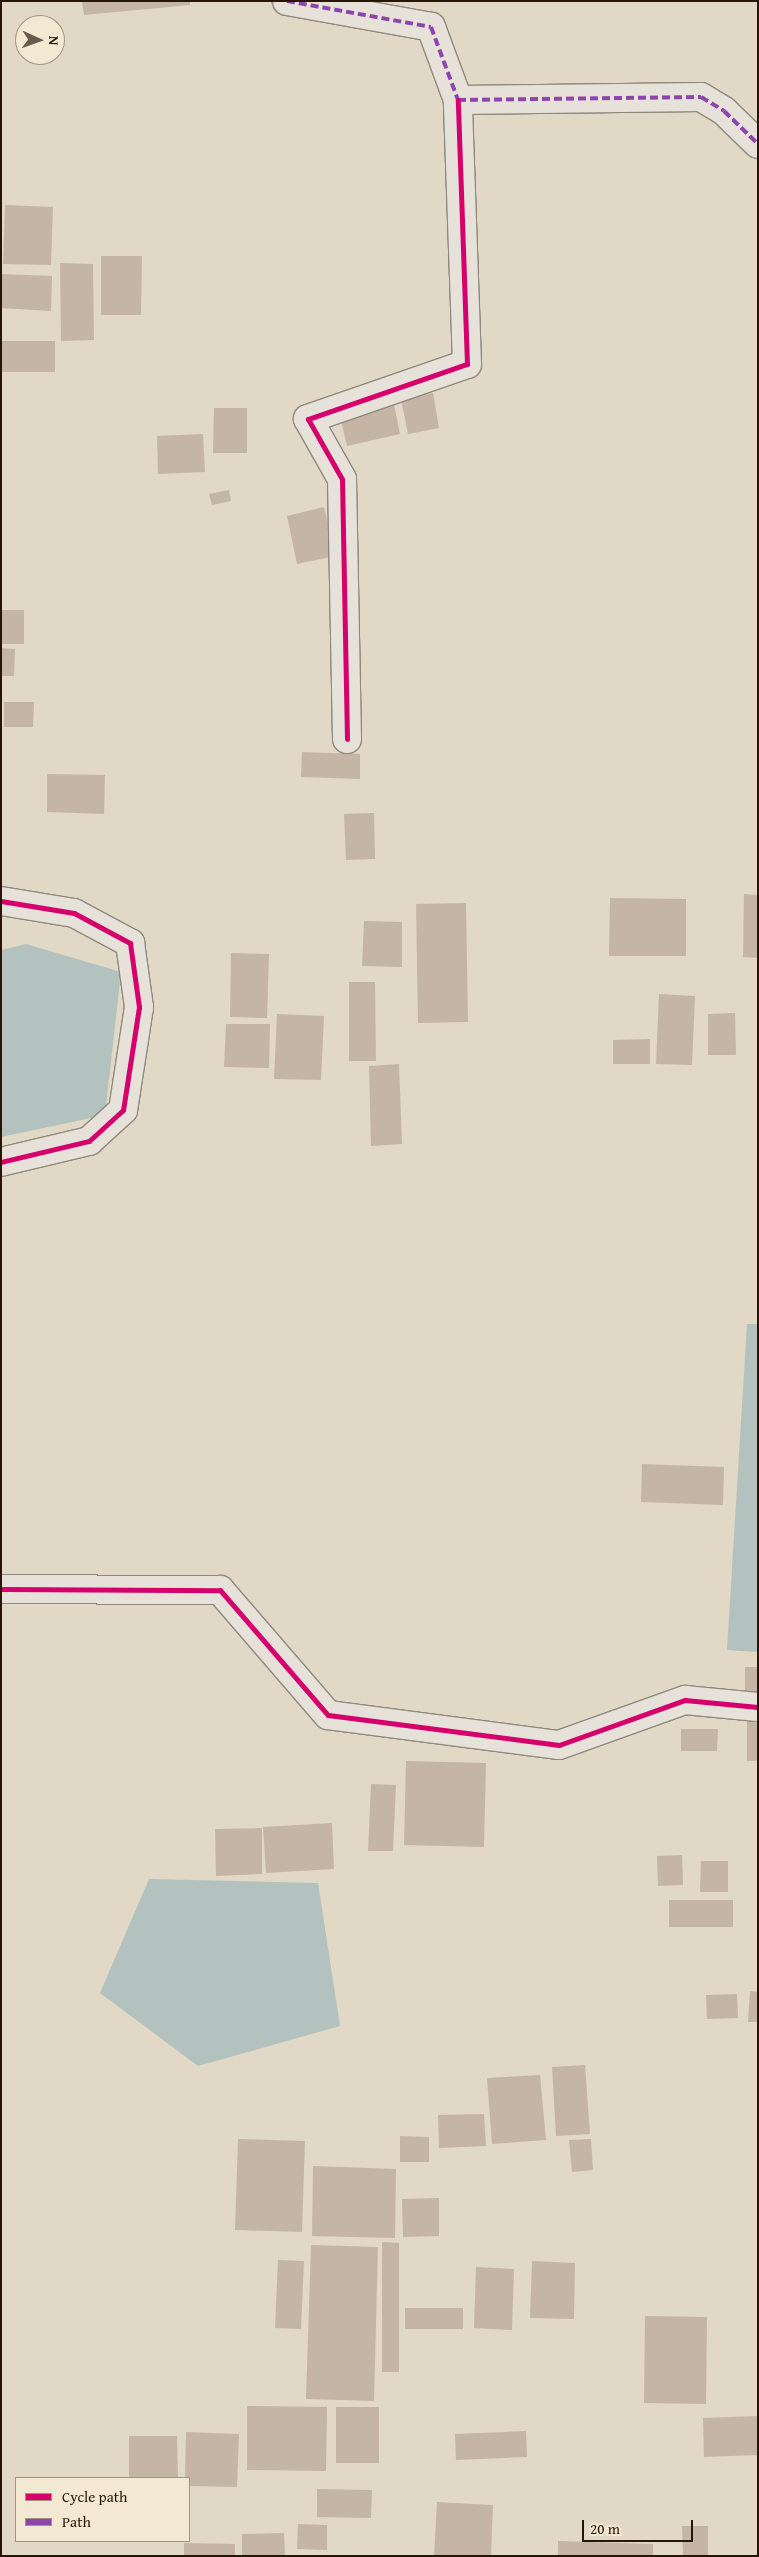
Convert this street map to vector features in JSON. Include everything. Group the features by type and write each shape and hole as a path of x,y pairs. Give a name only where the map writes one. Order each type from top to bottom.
{"street":[{"path":"286,1 431,27 458,100 467,364 308,419 342,479 348,739"},
{"path":"458,100 701,97 724,111 758,144"},
{"path":"1,901 74,913 130,943 139,1007 123,1110 89,1141 1,1162"},
{"path":"1,1589 220,1590 328,1715 559,1745 685,1700 758,1707"}],"shaded area":[{"path":"26,944 121,972 105,1115 1,1137 1,950"},
{"path":"747,1324 758,1324 758,1652 727,1650"},
{"path":"149,1879 318,1883 340,2026 198,2066 100,1993"}],"building":[{"path":"82,1 190,1 190,5 84,15"},
{"path":"5,205 53,207 51,265 3,264"},
{"path":"101,256 142,256 141,315 101,315"},
{"path":"60,263 93,264 94,340 61,341"},
{"path":"1,274 52,276 51,311 1,308"},
{"path":"1,341 55,341 55,372 1,372"},
{"path":"433,393 439,428 408,434 401,399"},
{"path":"394,404 400,434 347,446 340,416"},
{"path":"214,408 247,408 247,453 213,453"},
{"path":"203,434 205,472 158,474 157,436"},
{"path":"229,490 231,501 212,505 209,494"},
{"path":"324,507 335,556 297,564 287,516"},
{"path":"1,610 24,610 24,644 1,644"},
{"path":"1,648 15,649 14,676 1,676"},
{"path":"4,702 34,702 33,727 4,727"},
{"path":"302,752 360,754 360,779 301,777"},
{"path":"47,774 105,775 104,814 47,812"},
{"path":"374,813 375,859 346,860 344,814"},
{"path":"744,894 758,895 758,958 743,957"},
{"path":"610,898 686,899 686,956 609,956"},
{"path":"466,903 468,1022 418,1023 416,904"},
{"path":"364,921 402,922 402,967 362,966"},
{"path":"231,953 269,954 267,1018 230,1017"},
{"path":"349,982 375,982 376,1061 349,1061"},
{"path":"659,994 695,996 692,1065 656,1064"},
{"path":"735,1013 736,1055 708,1055 708,1014"},
{"path":"277,1014 324,1016 321,1080 274,1079"},
{"path":"226,1024 270,1024 269,1068 224,1067"},
{"path":"650,1039 650,1064 613,1064 613,1040"},
{"path":"399,1064 402,1144 371,1146 369,1066"},
{"path":"642,1464 724,1467 723,1505 641,1502"},
{"path":"745,1667 758,1667 758,1693 745,1693"},
{"path":"747,1719 758,1719 758,1761 747,1761"},
{"path":"681,1729 718,1729 717,1751 681,1751"},
{"path":"406,1761 486,1763 484,1847 404,1845"},
{"path":"371,1784 396,1785 393,1851 368,1851"},
{"path":"332,1823 334,1869 266,1873 263,1827"},
{"path":"262,1828 262,1874 216,1876 215,1829"},
{"path":"682,1855 683,1885 658,1886 657,1856"},
{"path":"701,1861 728,1861 728,1892 700,1892"},
{"path":"669,1900 733,1900 733,1927 669,1927"},
{"path":"750,1991 758,1992 758,2022 748,2022"},
{"path":"737,1994 738,2018 707,2019 706,1995"},
{"path":"585,2065 590,2134 556,2136 552,2067"},
{"path":"540,2075 546,2140 492,2144 487,2078"},
{"path":"484,2114 486,2146 439,2148 438,2115"},
{"path":"400,2136 429,2137 429,2162 400,2162"},
{"path":"238,2139 305,2141 302,2232 235,2230"},
{"path":"591,2139 593,2170 572,2172 569,2140"},
{"path":"313,2166 396,2169 395,2238 312,2236"},
{"path":"439,2198 439,2236 403,2237 402,2199"},
{"path":"382,2242 399,2243 399,2372 382,2372"},
{"path":"311,2245 378,2247 374,2401 306,2399"},
{"path":"278,2260 304,2261 301,2329 275,2328"},
{"path":"532,2261 575,2263 574,2319 530,2318"},
{"path":"476,2267 514,2269 512,2330 474,2328"},
{"path":"405,2308 463,2308 463,2329 405,2329"},
{"path":"645,2316 707,2317 706,2404 644,2403"},
{"path":"247,2406 327,2407 326,2471 247,2470"},
{"path":"336,2407 379,2407 379,2463 336,2463"},
{"path":"757,2416 758,2455 704,2457 703,2418"},
{"path":"526,2431 527,2457 456,2460 455,2434"},
{"path":"186,2432 239,2434 237,2487 190,2486 190,2477 185,2477"},
{"path":"129,2436 177,2436 178,2477 129,2477"},
{"path":"317,2489 372,2490 371,2518 317,2517"},
{"path":"437,2502 493,2505 491,2556 434,2556"},
{"path":"298,2524 327,2525 327,2550 297,2549"},
{"path":"682,2526 708,2526 708,2556 683,2556"},
{"path":"284,2533 285,2556 242,2556 242,2534"},
{"path":"558,2541 653,2544 653,2556 558,2556"},
{"path":"184,2543 235,2544 235,2556 184,2556"}],"marked path":[{"path":"287,1 431,27 458,100 701,97 724,111 758,144"}],"cycle path":[{"path":"347,739 342,479 308,419 467,364 458,100"},
{"path":"1,901 74,913 130,943 139,1007 123,1110 89,1141 1,1162"},
{"path":"1,1589 220,1590 328,1715 559,1745 685,1700 758,1707"}]}
